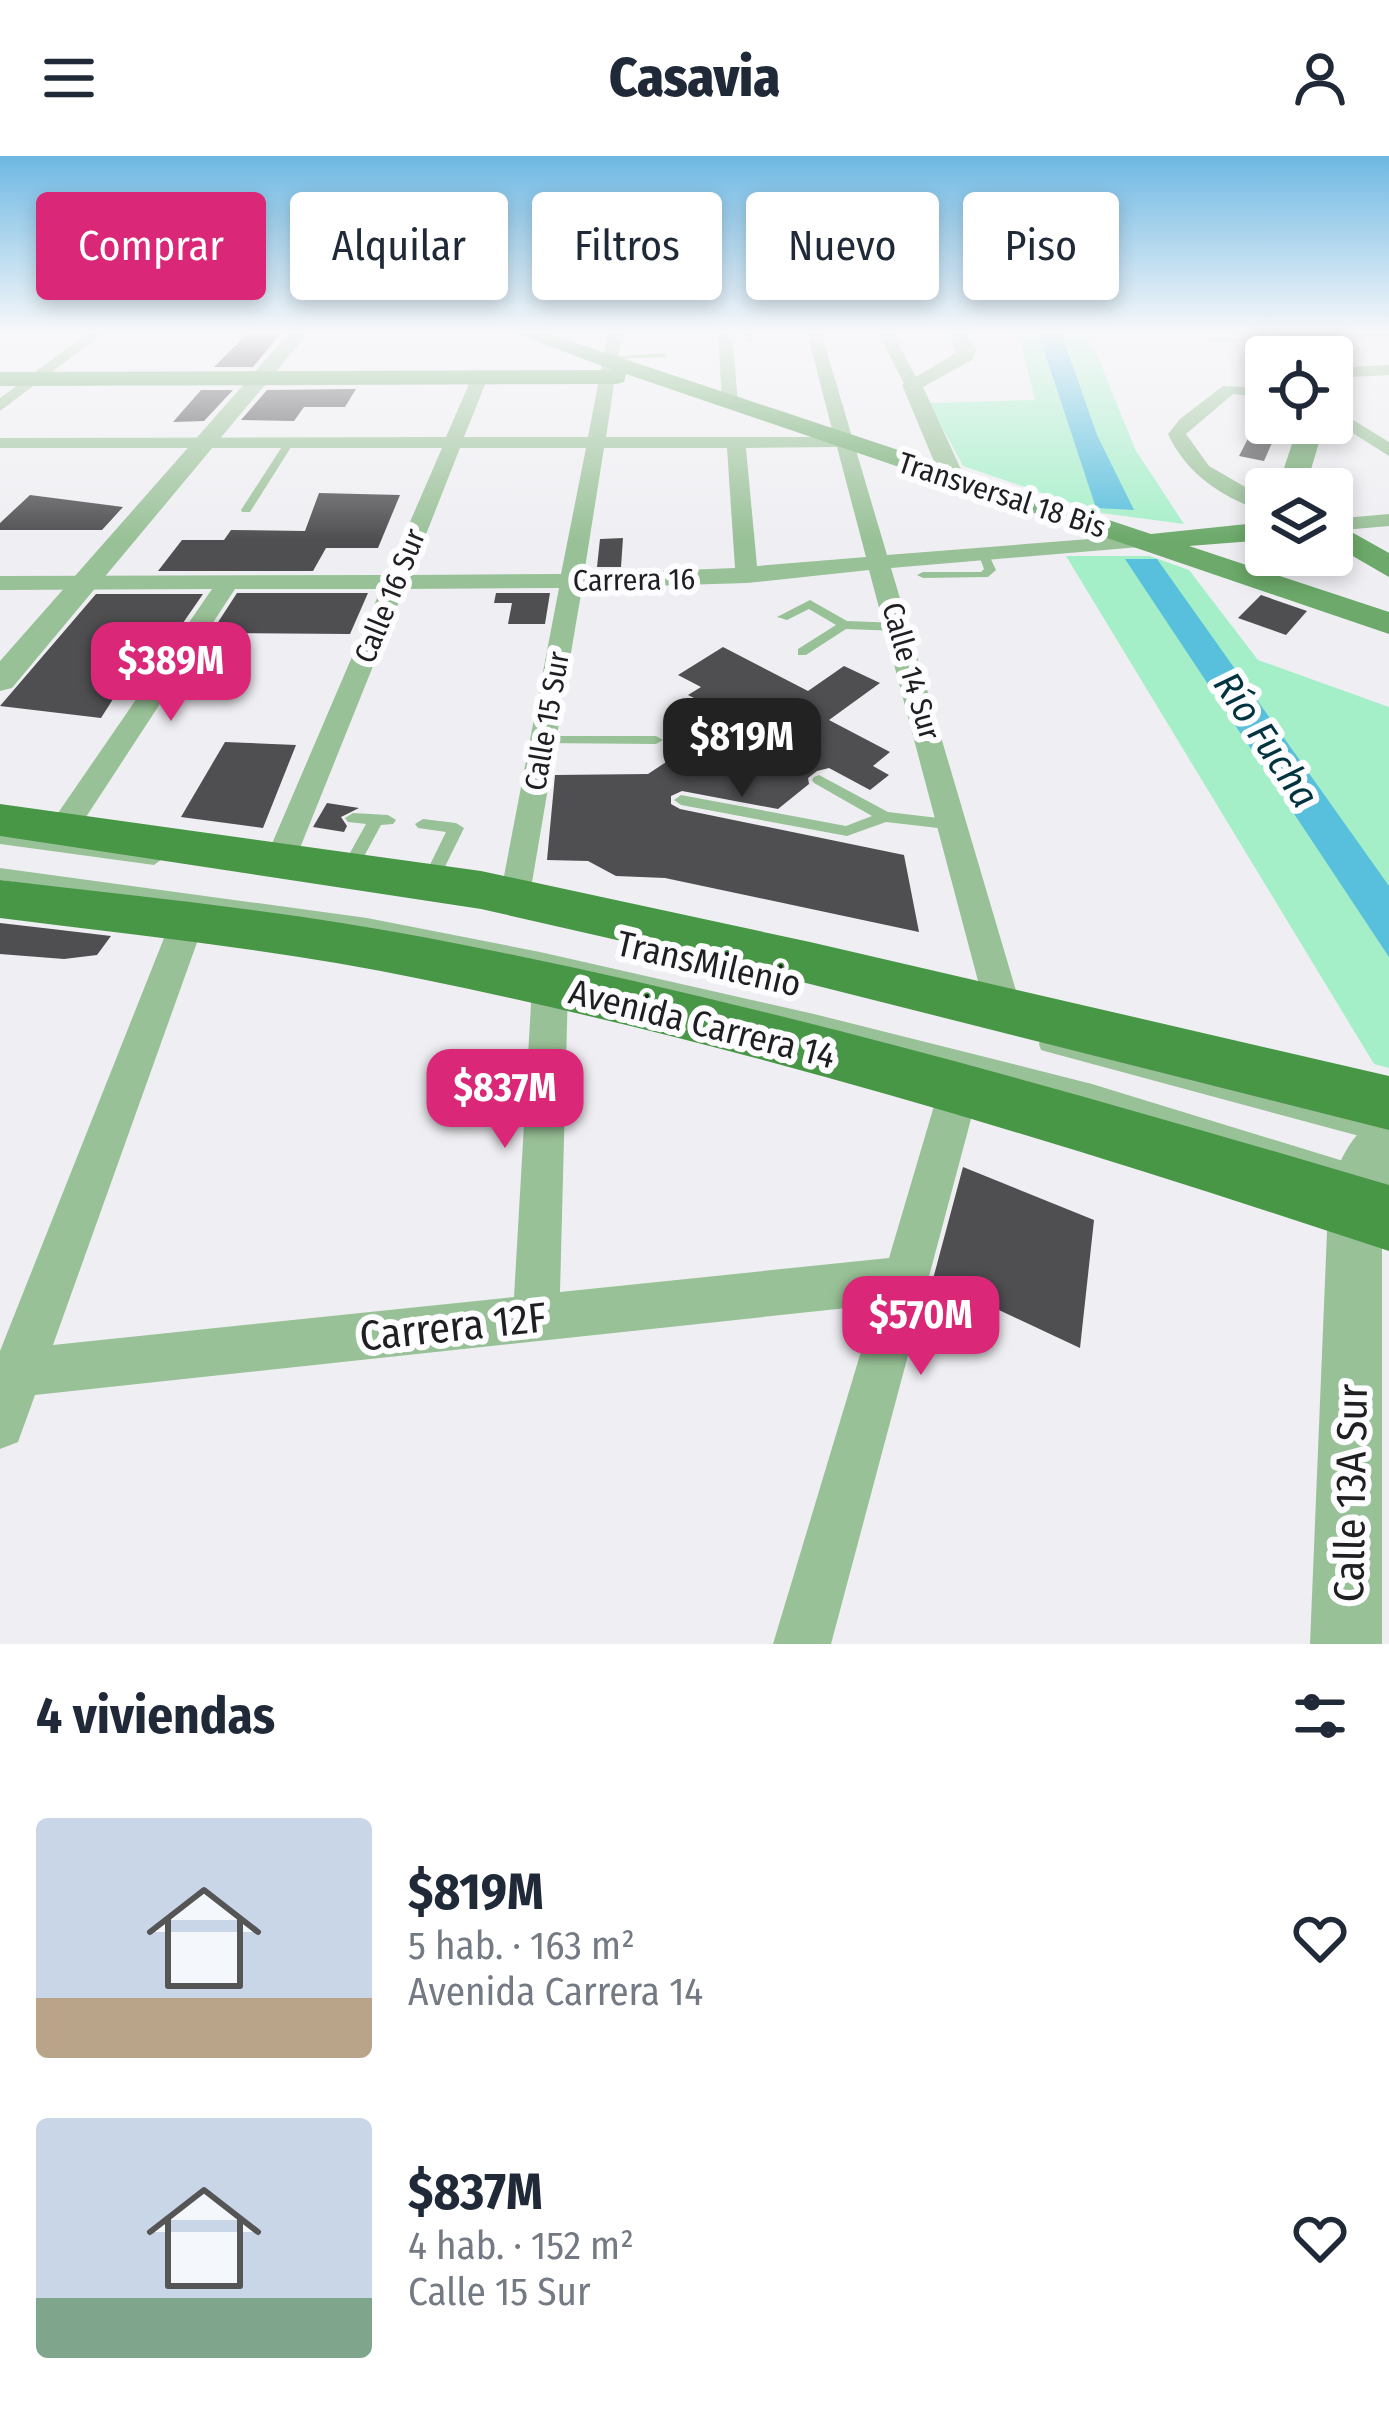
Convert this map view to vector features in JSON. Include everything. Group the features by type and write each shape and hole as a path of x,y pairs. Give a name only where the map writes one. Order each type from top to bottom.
{"main road":[{"name":"Transversal 18 Bis","path":"727,401 847,452 946,465 1140,541 1389,624"},
{"name":"Carrera 16","path":"1140,541 1245,515"},
{"path":"1353,544 1381,562"},
{"path":"0,820 62,829 300,830 351,843 430,881 516,897 992,1022 1389,1103"},
{"name":"Avenida Carrera 14","path":"0,898 360,947 550,987 959,1089 1200,1156 1378,1177"}],"street":[{"path":"0,681 241,401"},
{"name":"Calle 16 Sur","path":"300,830 469,401"},
{"name":"Calle 15 Sur","path":"516,897 603,401"},
{"name":"Calle 14 Sur","path":"833,401 955,825 992,1022"},
{"path":"919,401 946,465"},
{"path":"1219,401 1182,424 1178,434 1194,464 1245,498"},
{"path":"1353,426 1389,450"},
{"path":"736,442 747,576"},
{"path":"0,443 736,442 847,452"},
{"path":"1353,527 1389,520"},
{"name":"Carrera 16","path":"0,583 395,584 747,576 880,560 1140,541"},
{"path":"62,829 227,584"},
{"path":"0,1424 9,1374 187,923"},
{"path":"536,1318 550,987"},
{"path":"802,1644 959,1089"},
{"name":"Calle 13A Sur","path":"1346,1644 1378,1177"},
{"name":"Carrera 12F","path":"9,1374 905,1280"}],"lane":[{"path":"246,510 288,444"},
{"path":"923,575 984,574 990,570 983,553"},
{"path":"783,617 810,604 844,625 898,627"},
{"path":"802,652 844,625"},
{"path":"544,740 656,740"},
{"path":"819,780 885,817 955,825"},
{"path":"682,800 847,831 885,817"},
{"path":"351,843 382,820 351,843"},
{"path":"423,824 456,828 430,881"},
{"name":"TransMilenio","path":"0,839 424,896 527,915 992,1022 1378,1177"},
{"name":"TransMilenio","path":"0,874 367,924 540,959 994,1067 1378,1177"}],"green space":[{"path":"1116,401 1135,449 1184,524 1101,513 963,466 929,403"},
{"path":"1066,556 1150,556 1189,570 1258,660 1389,707 1389,1068 1374,1064"}],"water":[{"path":"1061,401 1085,401 1134,510 1096,508"},
{"name":"Río Fucha","path":"1125,559 1157,559 1389,886 1389,957"}],"building":[{"path":"191,401 222,401 204,421 173,422"},
{"path":"257,401 348,401 345,407 304,407 294,421 241,420"},
{"path":"1245,444 1272,444 1264,461 1239,456"},
{"path":"319,493 400,495 378,548 326,548 313,571 158,571 182,540 224,540 231,530 305,531"},
{"path":"30,495 123,507 102,530 0,530 0,523"},
{"path":"623,538 621,567 597,567 600,539"},
{"path":"237,593 368,593 350,634 211,633"},
{"path":"496,593 550,593 545,624 508,624 512,603 494,603"},
{"path":"96,594 203,594 176,633 155,633 101,718 0,706"},
{"path":"1261,595 1307,611 1286,635 1238,618"},
{"path":"723,647 808,691 844,666 880,683 829,720 890,752 873,766 889,775 870,790 829,768 817,771 808,778 809,784 778,809 682,791 671,796 671,804 904,855 919,932 665,878 616,876 588,861 547,860 555,775 648,774 713,731 684,714 702,702 688,695 701,687 678,675"},
{"path":"225,742 296,745 263,828 181,817"},
{"path":"327,803 359,808 341,817 347,826 344,832 313,827"},
{"path":"0,923 111,936 97,955 64,959 0,954"},
{"path":"963,1167 1094,1220 1080,1348 933,1279"}]}
